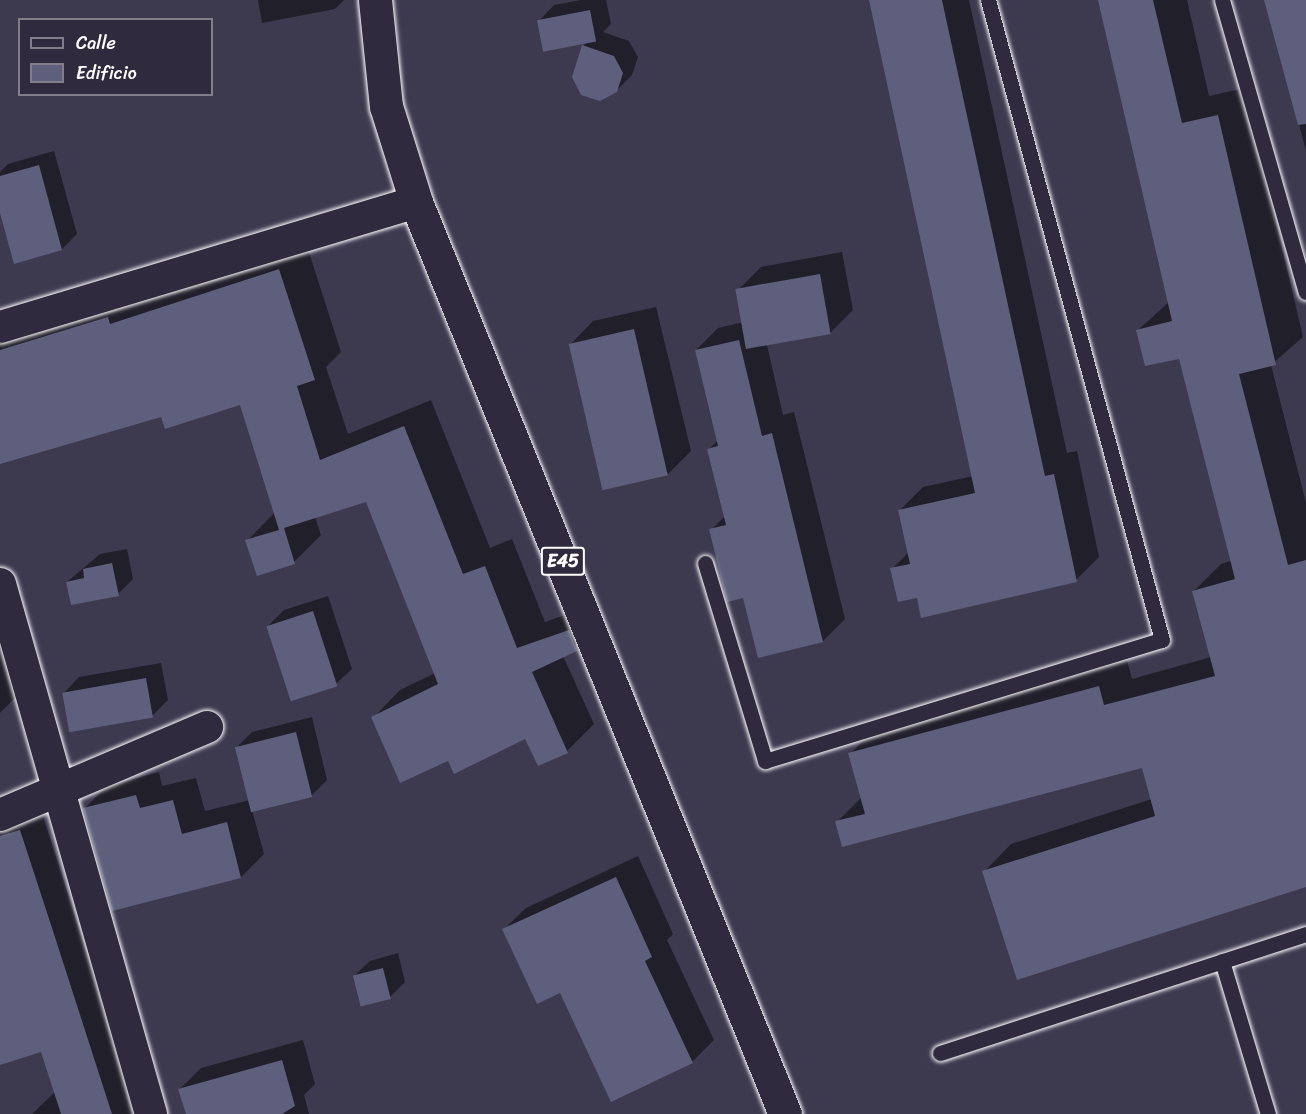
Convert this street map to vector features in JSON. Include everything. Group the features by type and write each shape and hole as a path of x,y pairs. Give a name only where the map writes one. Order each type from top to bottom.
{"highway":[{"name":"E45","path":"375,0 386,106 416,202 785,1114"}],"street":[{"path":"0,327 416,202"},
{"path":"0,584 61,790 151,1114"},
{"path":"0,815 207,728"}],"lane":[{"path":"705,563 765,761 1162,640 988,0"},
{"path":"1222,0 1306,292"},
{"path":"940,1053 1306,934"},
{"path":"1222,961 1268,1114"}],"building":[{"path":"869,0 942,0 1045,476 1054,474 1077,582 921,618 917,598 898,602 890,568 910,564 898,510 975,493"},
{"path":"1098,0 1153,0 1182,123 1218,115 1276,365 1239,374 1288,565 1306,560 1306,887 1017,980 982,871 1155,816 1142,768 842,847 835,821 865,814 848,753 1099,686 1104,705 1215,676 1192,591 1235,579 1179,359 1145,366 1136,330 1172,321"},
{"path":"1264,0 1306,0 1306,124 1298,125"},
{"path":"590,10 596,41 543,52 537,20"},
{"path":"582,45 614,56 623,73 617,92 600,101 581,95 572,77"},
{"path":"39,165 62,250 14,264 0,213 0,176"},
{"path":"279,269 315,380 297,386 320,460 404,426 463,574 485,566 517,648 569,630 577,651 532,672 568,753 538,766 525,739 454,774 448,761 400,783 371,717 438,684 366,502 284,528 295,564 257,576 245,540 279,530 240,405 165,429 161,417 0,464 0,350 108,317 110,324"},
{"path":"820,274 831,334 746,349 735,289"},
{"path":"634,329 668,475 602,490 569,344"},
{"path":"739,340 762,436 772,433 823,642 758,658 743,598 727,602 709,529 726,525 707,449 718,446 695,350"},
{"path":"112,563 119,596 71,605 66,582 84,578 83,569"},
{"path":"313,611 337,686 291,701 266,626"},
{"path":"146,678 153,717 69,732 62,693"},
{"path":"296,732 312,797 251,812 235,747"},
{"path":"136,795 140,808 173,800 182,834 227,822 241,878 112,911 83,808"},
{"path":"20,830 112,1114 61,1114 41,1052 0,1065 0,836"},
{"path":"616,877 652,957 645,961 693,1063 611,1102 560,993 537,1004 502,929"},
{"path":"383,968 391,999 361,1007 353,975"},
{"path":"282,1060 295,1106 282,1114 186,1114 178,1089"}]}
